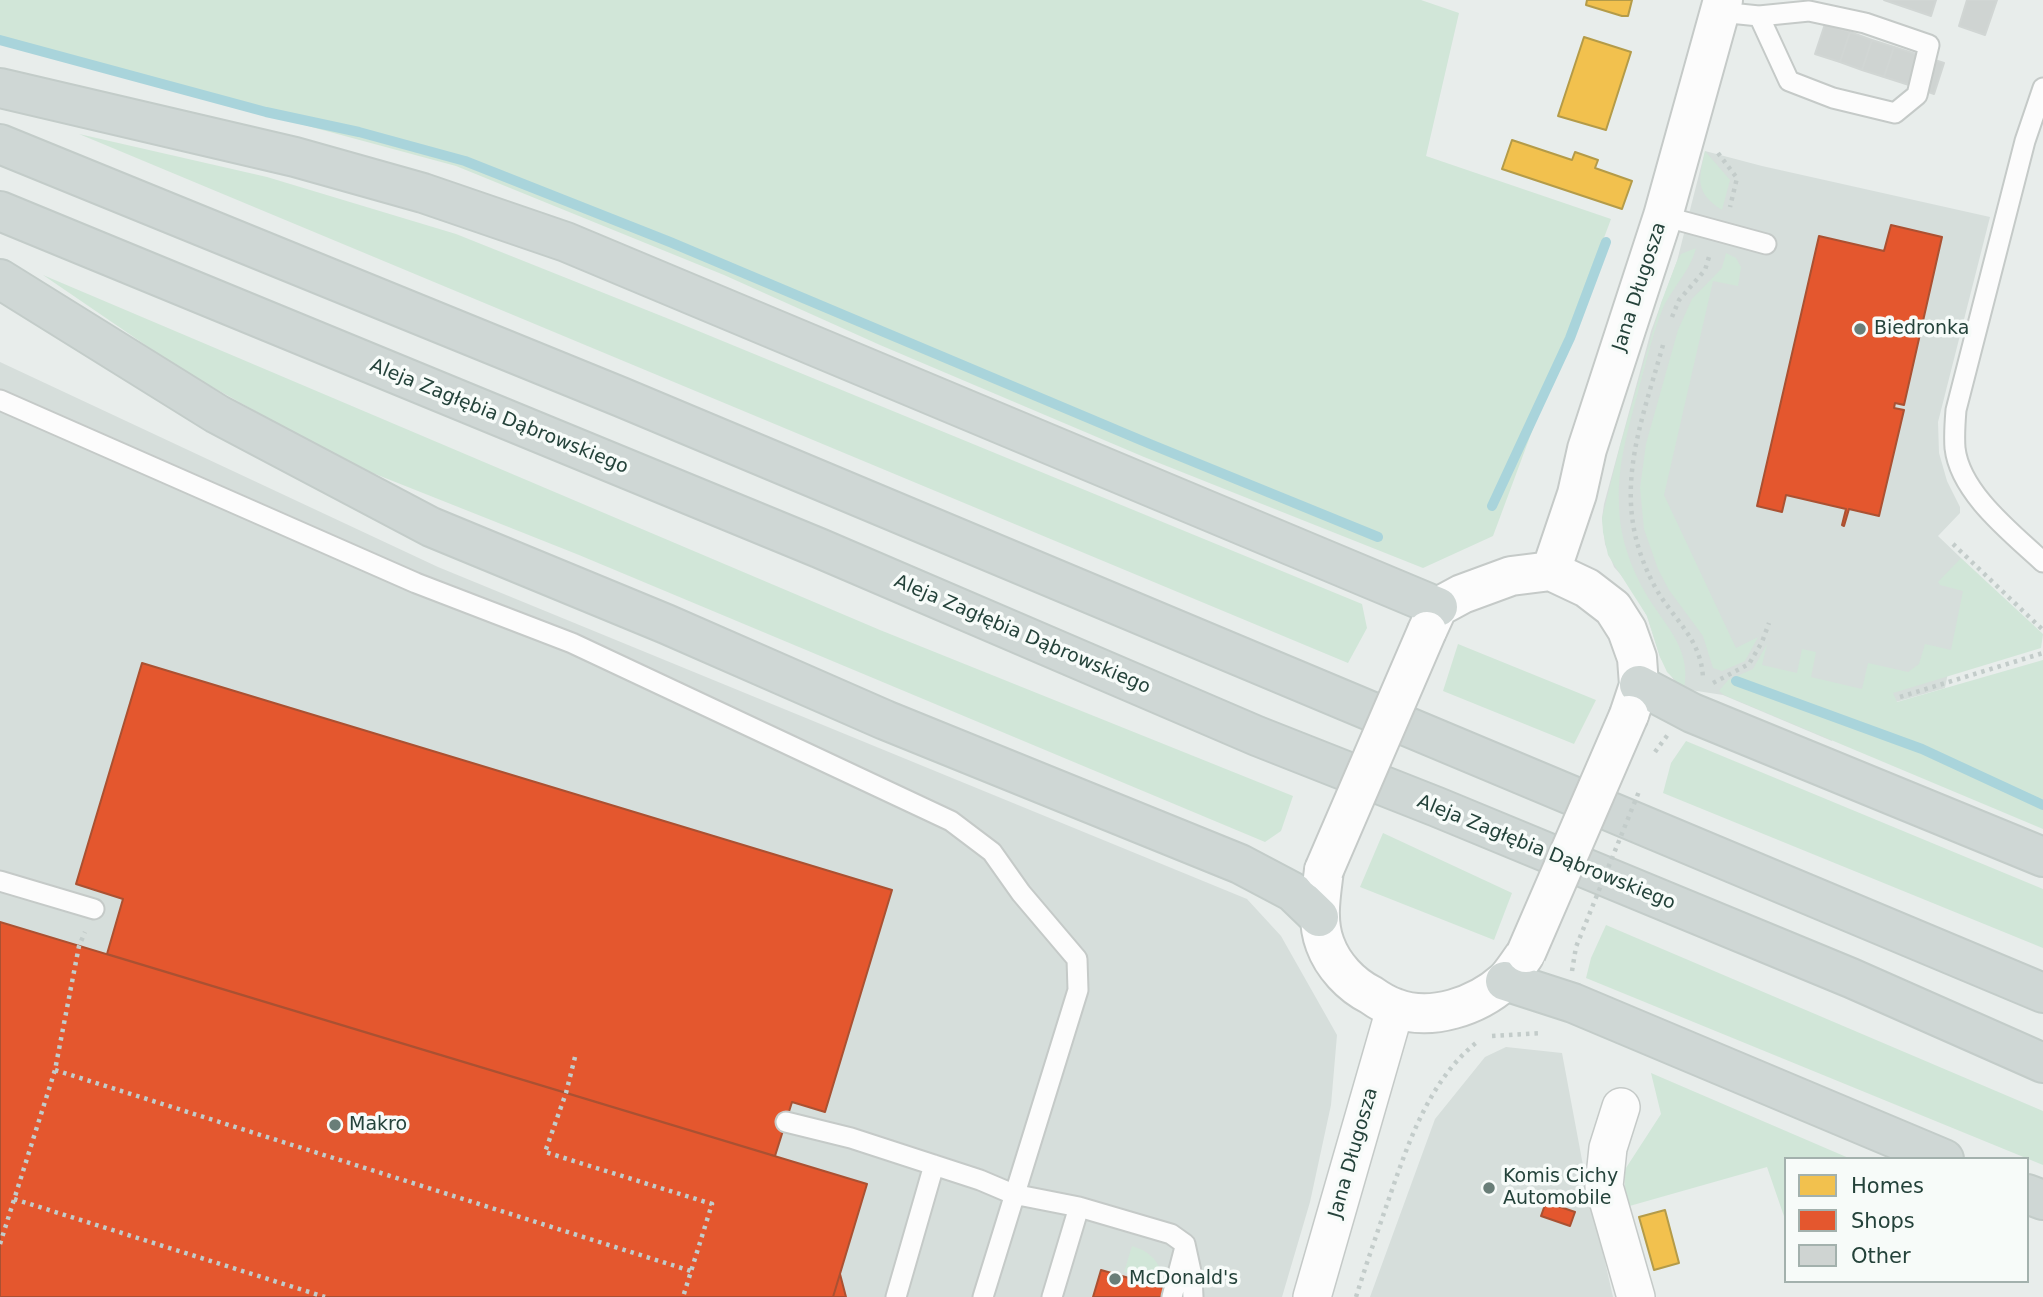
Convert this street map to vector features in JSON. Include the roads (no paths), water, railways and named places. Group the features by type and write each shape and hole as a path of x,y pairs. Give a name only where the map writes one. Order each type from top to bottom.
{"main road":[{"path":"0,88 295,157 423,193 566,242 1433,619"},
{"path":"0,144 621,397 2043,993"},
{"name":"Aleja Zagłębia Dąbrowskiego","path":"0,211 819,548 1257,736 1437,807 1851,978 2043,1063"},
{"path":"0,279 217,414 432,527 666,624 885,720 1240,864 1293,892 1319,917"},
{"path":"1634,700 1681,723 2043,857"},
{"path":"1516,967 1572,987 1940,1157"}],"street":[{"name":"Jana Długosza","path":"1551,571 1577,494 1587,449 1663,216 1722,6"},
{"path":"1551,571 1587,588 1614,608 1627,630 1637,658 1634,700 1516,967 1474,1001 1448,1012 1421,1013 1395,1009 1364,992 1345,976 1331,957 1319,917 1324,870 1433,619 1462,594 1511,576 1551,571"},
{"name":"Jana Długosza","path":"1312,1297 1395,1009"},
{"path":"1620,1107 1608,1148 1604,1186 1636,1297"}],"lane":[{"path":"1722,6 1759,16 1809,11 1865,23 1929,45 1917,95 1895,113 1833,98 1790,81 1759,16"},
{"path":"2043,88 2025,141 1956,410 1955,429 1955,450 1963,474 1974,491 1988,509 2043,562"},
{"path":"1663,216 1766,244"},
{"path":"0,400 416,583 572,643 951,821 992,852 1021,893 1077,959 1078,990 983,1297"},
{"path":"0,881 94,909"},
{"path":"786,1122 851,1138 1013,1194 1079,1207 1171,1234 1185,1244 1192,1276 1193,1297"},
{"path":"896,1297 934,1165"},
{"path":"1052,1297 1079,1207"},
{"path":"1172,1297 1185,1244"}],"waterway":[{"path":"0,40 266,112 359,132 465,161 670,242 1378,537"},
{"path":"1492,506 1570,338 1606,242"},
{"path":"1736,681 1922,749 2043,805"}],"place":[{"name":"Biedronka","path":"1860,329"},
{"name":"Makro","path":"335,1125"},
{"name":"Komis Cichy Automobile","path":"1489,1188"},
{"name":"McDonald's","path":"1115,1279"}]}
